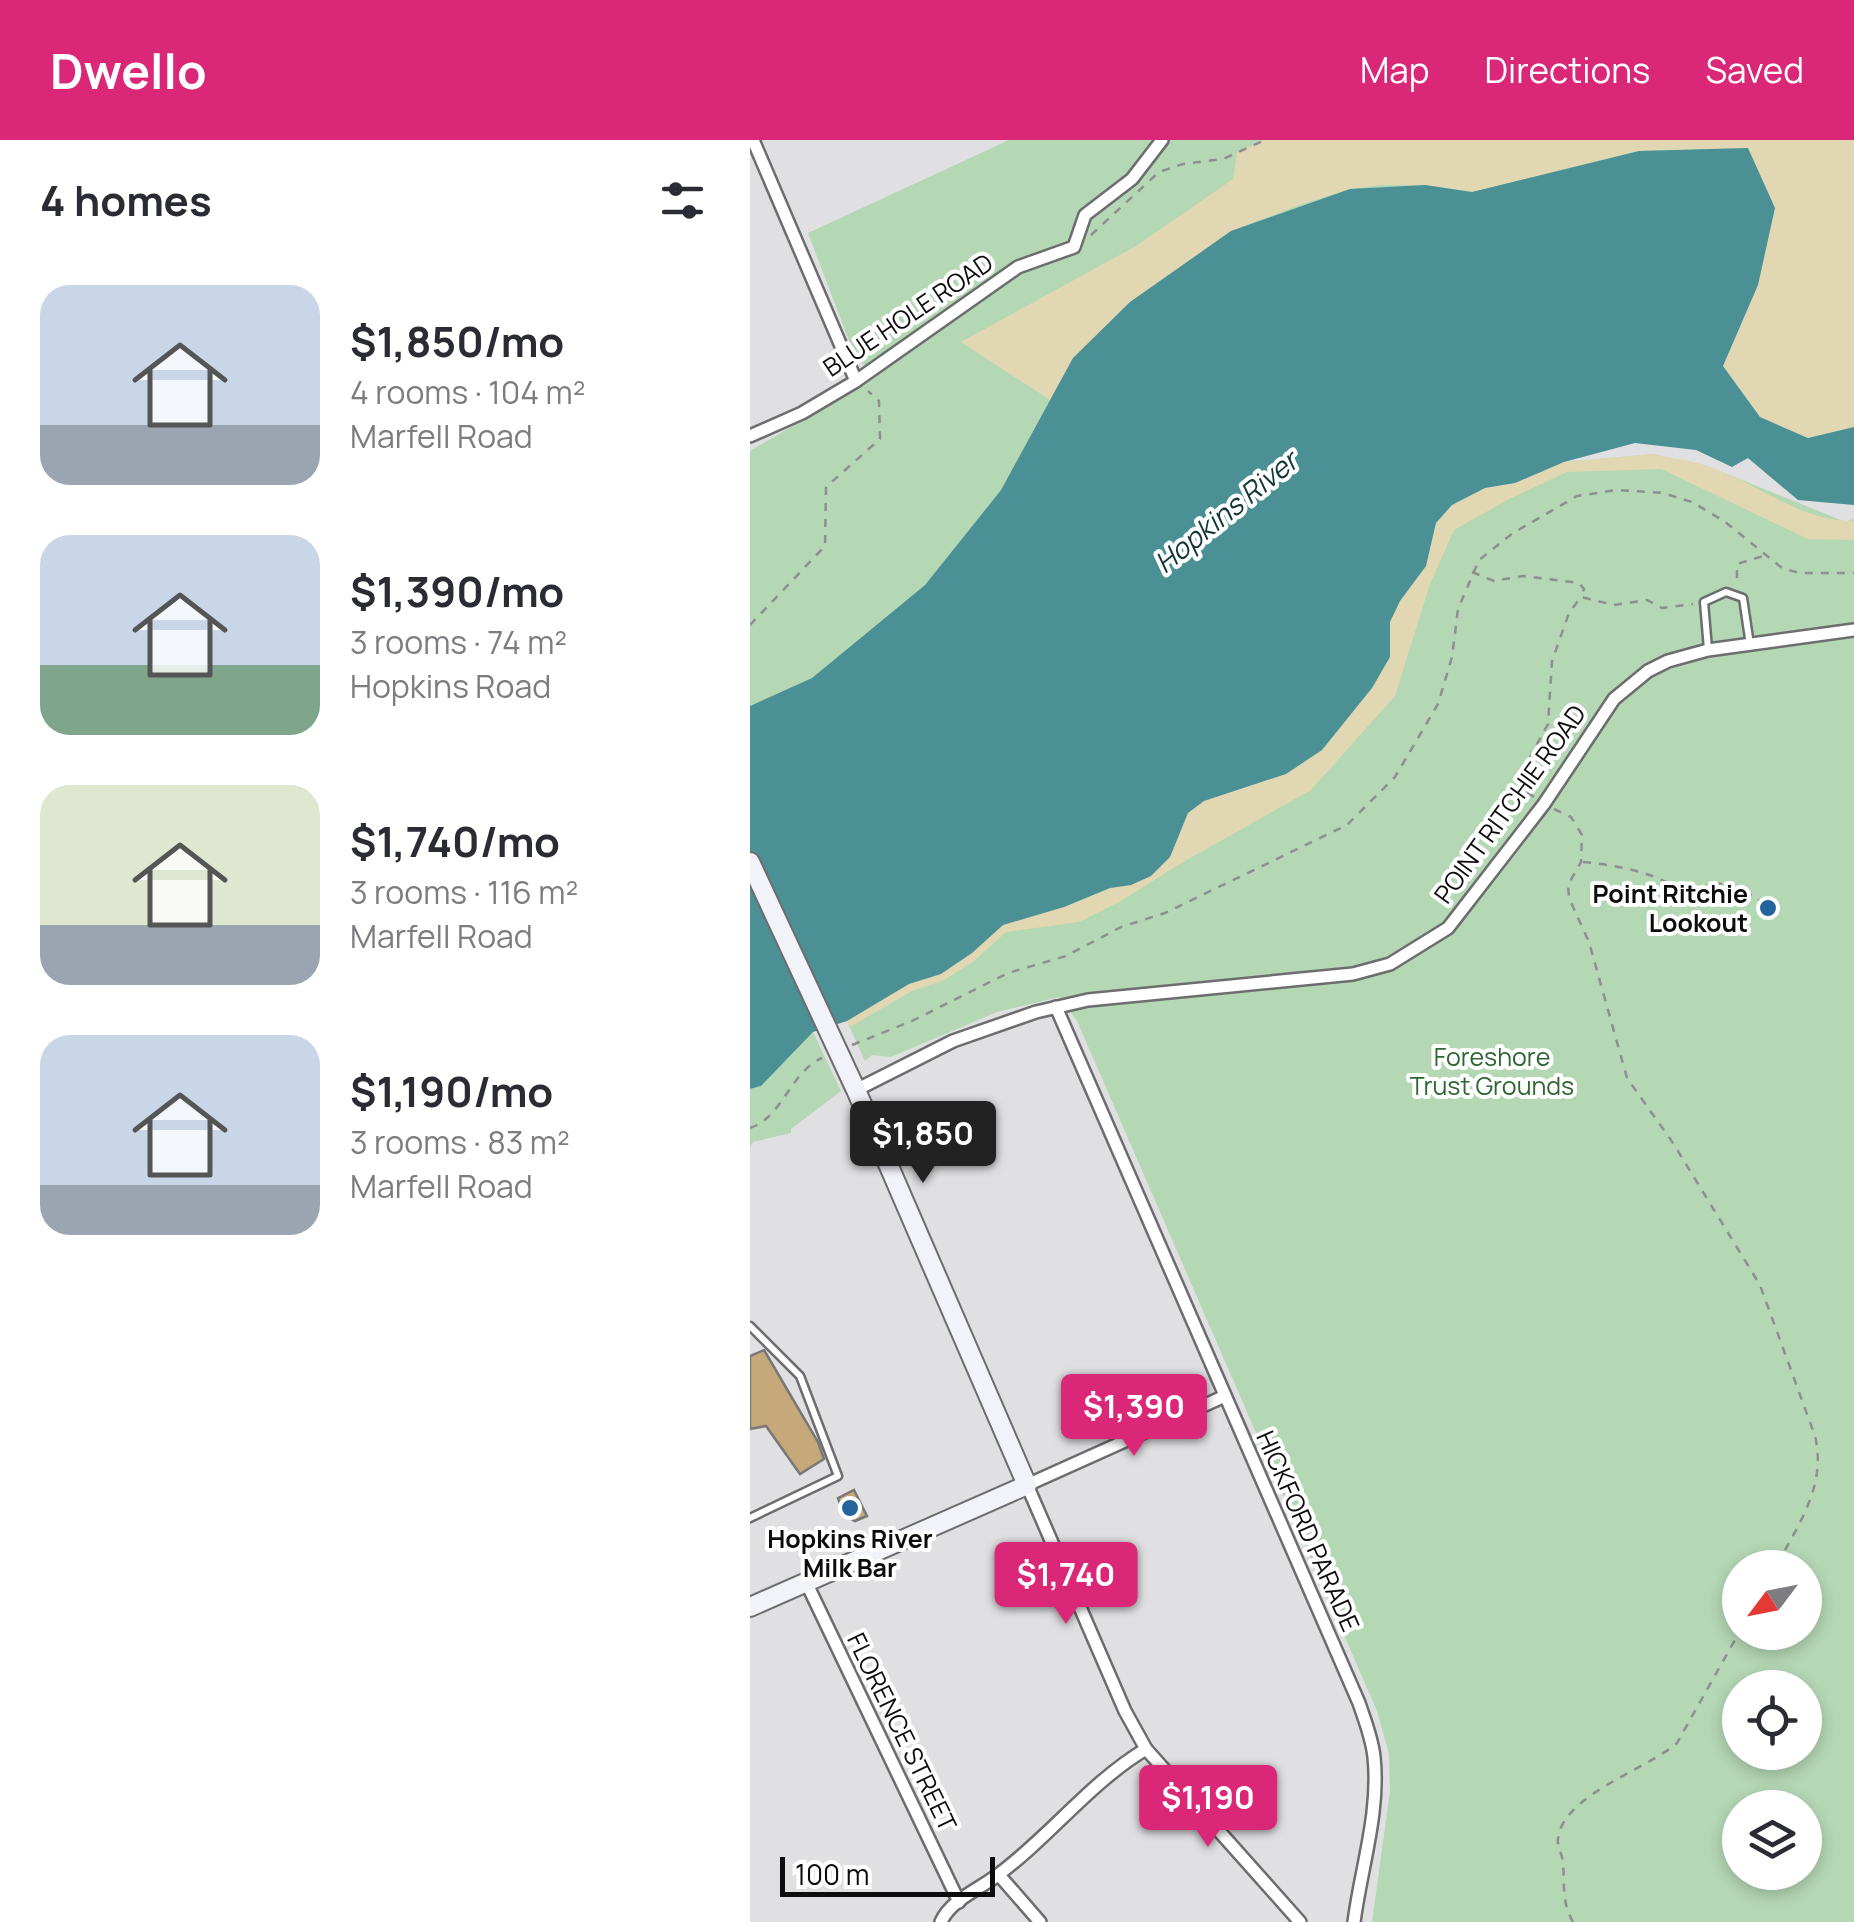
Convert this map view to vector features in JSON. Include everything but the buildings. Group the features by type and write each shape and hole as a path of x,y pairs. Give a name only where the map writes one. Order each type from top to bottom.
{"street":[{"path":"753,140 856,381"},
{"path":"1074,247 1084,216 1132,179 1162,140"},
{"name":"BLUE HOLE ROAD","path":"750,436 802,413 856,381 1018,268 1074,247"},
{"name":"POINT RITCHIE ROAD","path":"856,1090 953,1042 1088,1000 1353,974 1390,964 1448,928 1544,804 1614,699 1631,683 1668,661 1708,650 1854,630"},
{"path":"750,862 856,1090 1125,1711 1146,1749 1300,1922"},
{"name":"HICKFORD PARADE","path":"1056,1008 1371,1738 1373,1808 1354,1922"},
{"path":"750,1607 1225,1396"},
{"name":"FLORENCE STREET","path":"806,1582 958,1902"},
{"path":"941,1922 947,1911 999,1875 1058,1820 1146,1749"},
{"path":"999,1875 1040,1922"}],"lane":[{"path":"1708,650 1704,602 1726,592 1743,598 1750,645"},
{"path":"750,1326 800,1376 838,1476 750,1518"}],"path":[{"path":"1074,247 1107,223 1160,172 1183,164 1223,159 1265,140"},
{"path":"750,625 826,546 826,487 880,439 879,402 856,381"},
{"path":"750,1128 763,1124 809,1064 834,1044 912,1020 1008,974 1066,956 1122,927 1165,914 1347,825 1395,776 1438,704 1452,658 1458,610 1472,572 1490,551 1543,514 1578,496 1617,490 1664,493 1692,502 1735,528 1782,568 1854,573"},
{"path":"1737,578 1737,564 1764,556"},
{"path":"1472,572 1494,581 1523,576 1579,583 1584,589 1568,612 1552,661 1548,724 1519,778 1520,788 1571,817 1582,835 1582,862 1568,885 1569,898 1588,942 1627,1078 1673,1142 1760,1285 1815,1436 1817,1486 1783,1550"},
{"path":"1581,597 1614,605 1647,600 1662,608 1704,602"},
{"path":"1582,862 1665,879 1692,898 1709,883 1728,883 1768,908"},
{"path":"1573,1922 1562,1893 1564,1864 1558,1840 1563,1825 1599,1788 1677,1744 1729,1650"}],"green space":[{"path":"1009,140 1789,140 1073,358 1001,490 925,585 812,678 750,706 750,451 879,375 856,359 808,233"},
{"name":"Foreshore Trust Grounds","path":"1653,454 1707,466 1846,522 1854,518 1854,1922 1372,1922 1390,1791 1389,1754 1377,1711 1077,1021 1059,997 997,1012 891,1057 872,1055 865,1061 847,1021 972,953 1003,925 1323,749 1442,536 1564,462"},
{"path":"813,1032 841,1091 791,1129 791,1133 753,1142 750,1148 750,1089 761,1086"}],"sand":[{"path":"1265,140 1854,140 1854,427 1808,438 1760,417 1723,366 1758,285 1748,148 1639,151 1472,192 1425,185 1381,185 1350,189 1302,204 1231,231 1185,266 1073,358 1050,400 961,342 1136,246 1233,179 1237,152"},
{"path":"1653,454 1726,473 1814,515 1854,521 1854,540 1808,539 1661,469 1567,472 1511,498 1454,530 1430,584 1395,696 1311,790 1079,922 1006,932 974,961 944,980 912,991 850,1027 843,1014 1013,920 1064,907 1110,888 1131,885 1170,857 1188,813 1204,801 1286,774 1372,688 1390,657 1390,622 1426,566 1436,523 1451,505 1485,488 1515,483 1564,462"}],"water":[{"name":"Hopkins River","path":"1748,148 1775,208 1758,285 1723,366 1760,417 1808,438 1854,427 1854,505 1798,500 1748,458 1732,467 1696,450 1635,443 1564,462 1515,483 1485,488 1452,505 1436,523 1426,566 1390,622 1390,657 1372,688 1322,750 1286,774 1204,801 1188,813 1170,857 1151,876 1003,925 941,974 909,984 847,1021 813,1032 761,1086 750,1089 750,706 812,678 925,585 1001,490 1073,358 1130,302 1231,231 1350,189 1425,185 1472,192 1639,151"}],"place":[{"name":"Point Ritchie Lookout","path":"1768,908"},
{"name":"Hopkins River Milk Bar","path":"850,1508"}]}
